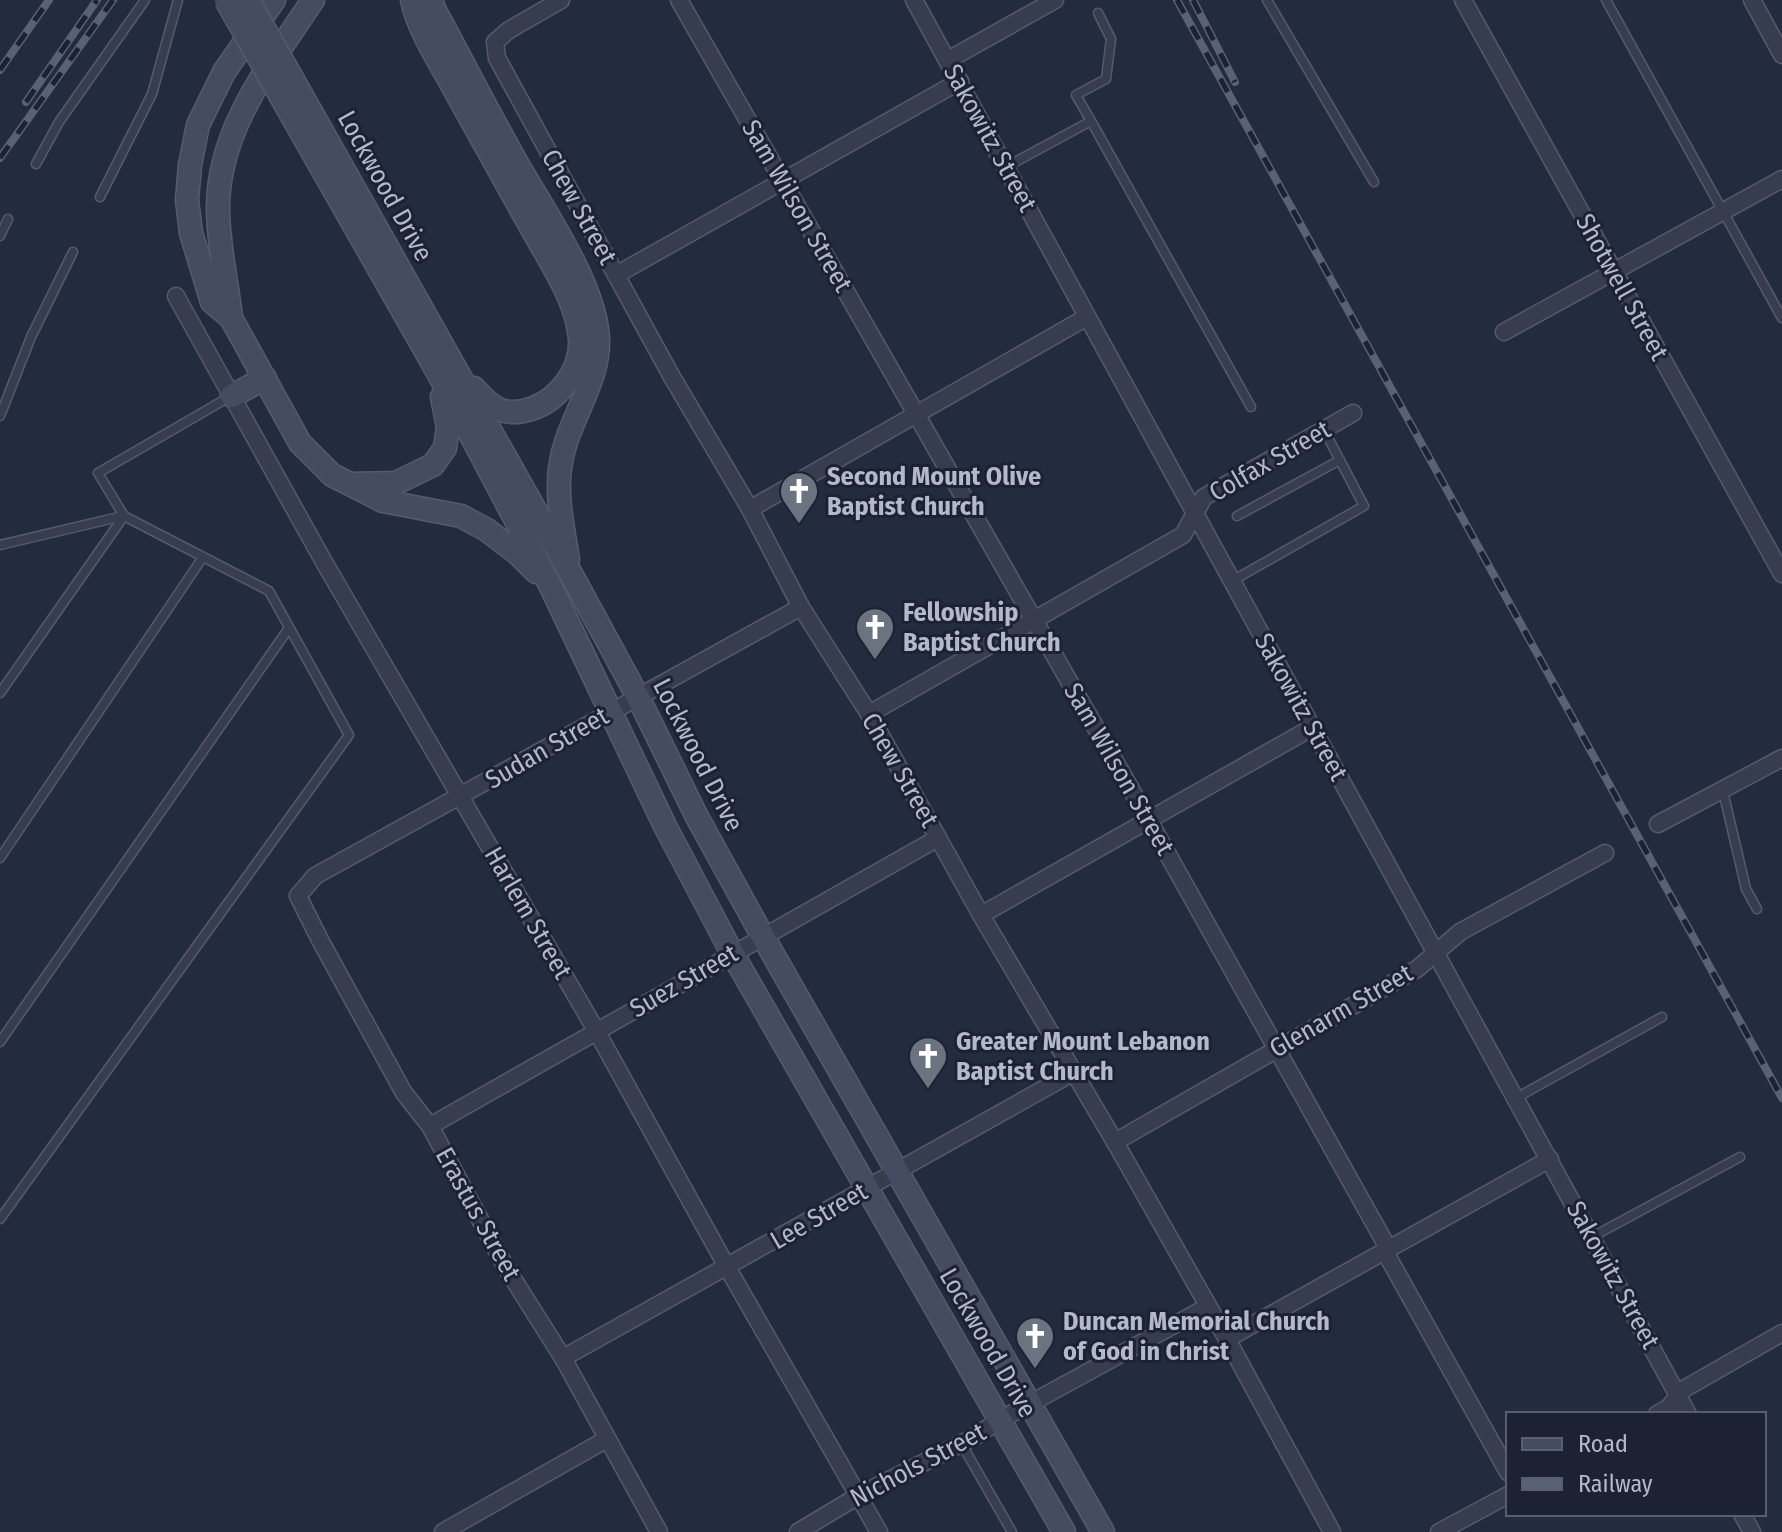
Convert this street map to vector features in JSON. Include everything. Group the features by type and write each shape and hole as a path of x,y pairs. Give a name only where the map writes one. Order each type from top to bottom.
{"main road":[{"name":"Lockwood Drive","path":"226,0 331,166"},
{"name":"Lockwood Drive","path":"248,0 331,166 443,366 570,572 762,935 1103,1532"},
{"path":"274,0 224,72 198,125 187,200 200,268 212,302 231,318 300,443 332,475 383,501 461,516 487,530 518,554 551,587"},
{"path":"231,318 220,247 218,207 221,173 230,138 245,104 313,0"},
{"path":"412,0 438,60 559,276 576,317 580,341 577,363 554,396 535,408 514,414 491,407 443,366"},
{"path":"432,0 500,133 584,284 597,322 598,345 594,366 561,459 559,482 570,572"},
{"name":"Lockwood Drive","path":"443,366 665,826 732,953 1064,1532"},
{"path":"351,484 396,483 433,465 445,448 448,427 443,366"},
{"path":"232,396 265,378"}],"street":[{"name":"Chew Street","path":"561,0 495,42 497,58 672,377 750,509 801,607 869,714 981,915 1115,1142 1332,1532"},
{"name":"Sam Wilson Street","path":"679,0 1148,819 1506,1468"},
{"name":"Sakowitz Street","path":"914,0 1687,1412"},
{"path":"948,60 1055,0"},
{"name":"Shotwell Street","path":"1463,0 1782,574"},
{"path":"1752,0 1782,55"},
{"path":"616,275 960,81"},
{"path":"1504,332 1782,179"},
{"name":"Harlem Street","path":"176,296 879,1532"},
{"path":"750,509 1087,317"},
{"name":"Colfax Street","path":"869,714 1183,535 1204,497 1353,413"},
{"name":"Sudan Street","path":"298,896 315,876 801,607"},
{"path":"981,915 1313,727"},
{"path":"1658,824 1782,758"},
{"name":"Suez Street","path":"430,1126 762,935 938,838"},
{"name":"Glenarm Street","path":"1115,1142 1417,969 1460,932 1605,853"},
{"name":"Erastus Street","path":"298,896 404,1093 430,1126 505,1266 563,1358 659,1532"},
{"name":"Lee Street","path":"563,1358 1074,1072"},
{"path":"1227,1339 1550,1159"},
{"name":"Nichols Street","path":"798,1532 858,1496 961,1443 1207,1307"},
{"path":"1661,1412 1678,1395 1782,1333"},
{"path":"443,1532 607,1439"},
{"path":"1439,1532 1506,1496"}],"lane":[{"path":"36,164 59,122 145,0"},
{"path":"100,197 152,94 178,0"},
{"path":"1267,0 1374,182"},
{"path":"1606,0 1782,318"},
{"path":"1098,13 1111,39 1106,79 1076,95 1251,407"},
{"path":"1006,167 1091,121"},
{"path":"0,236 8,219"},
{"path":"0,416 31,337 73,252"},
{"path":"0,1219 349,735 269,591 124,516 98,473 232,396"},
{"path":"1232,581 1364,506 1324,430"},
{"path":"1237,516 1340,460"},
{"path":"0,545 124,516"},
{"path":"0,693 124,516"},
{"path":"0,858 203,557"},
{"path":"0,1042 289,628"},
{"path":"1723,791 1746,889 1757,909"},
{"path":"1516,1098 1662,1017"},
{"path":"1592,1237 1740,1157"},
{"path":"961,1443 1012,1532"}],"railway":[{"path":"0,70 49,0"},
{"path":"26,102 97,0"},
{"path":"0,158 113,0"},
{"path":"1177,0 1782,1098"},
{"path":"1193,0 1235,82"}],"place":[{"name":"Second Mount Olive Baptist Church","path":"799,525"},
{"name":"Fellowship Baptist Church","path":"875,661"},
{"name":"Greater Mount Lebanon Baptist Church","path":"928,1090"},
{"name":"Duncan Memorial Church of God in Christ","path":"1035,1370"}]}
